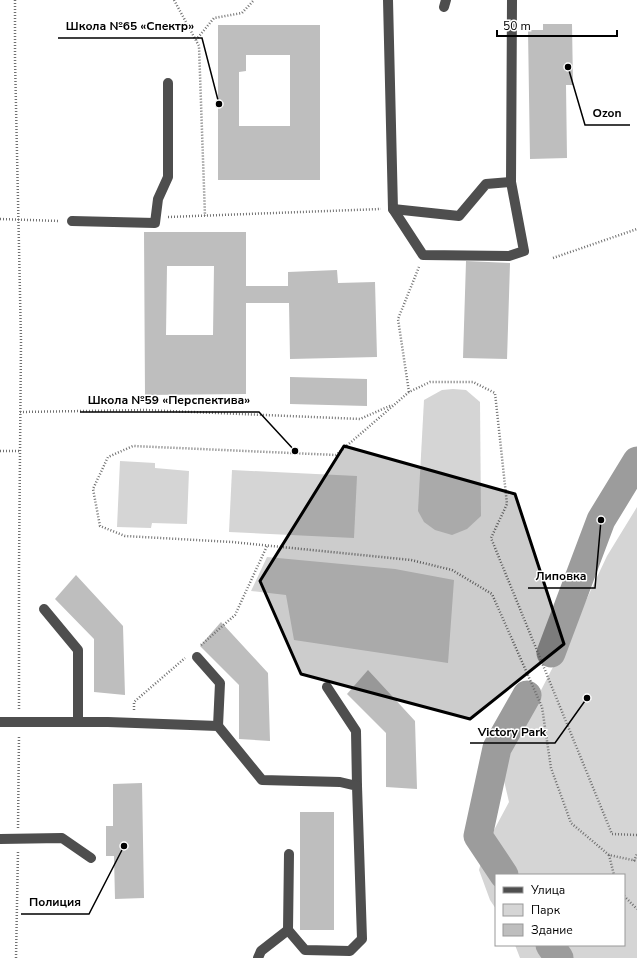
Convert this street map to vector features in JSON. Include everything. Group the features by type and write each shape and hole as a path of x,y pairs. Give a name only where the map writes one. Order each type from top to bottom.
{"lane":[{"path":"388,0 393,208 423,255 510,256 524,252 511,182 512,0"},
{"path":"72,221 155,223 158,199 168,177 168,83"},
{"path":"393,208 459,216 486,184 511,182"},
{"path":"44,609 78,650 78,722"},
{"path":"197,658 220,682 218,726 262,780 340,782 357,786"},
{"path":"289,854 288,930 305,950 350,951 362,939 356,731 327,687"},
{"path":"0,722 108,722 218,726"},
{"path":"0,840 62,838 91,858"},
{"path":"258,958 261,951 288,930"}],"path":[{"path":"15,0 21,341 16,958"},
{"path":"174,0 199,46 206,216"},
{"path":"196,40 214,18 242,13 254,0"},
{"path":"155,217 393,208"},
{"path":"0,219 72,221"},
{"path":"553,258 637,228"},
{"path":"409,392 398,319 423,255"},
{"path":"637,836 612,834 491,538 507,504 495,393 473,382 430,382 409,392 336,455 133,446 108,457 93,489 100,526 125,536 232,542 412,560 452,570 492,594 542,707 551,768 571,823 609,855 636,861 637,854"},
{"path":"20,412 146,410 360,420 395,404"},
{"path":"0,451 20,451"},
{"path":"247,590 267,546"},
{"path":"609,855 614,874"},
{"path":"625,897 637,909"}],"highlighted area":[{"path":"344,446 515,494 564,644 470,719 301,674 260,581"}],"green space":[{"path":"442,390 466,390 480,402 481,516 467,529 452,535 435,530 424,522 418,511 424,400"},
{"path":"120,461 155,463 155,468 189,471 187,524 152,523 151,528 117,527"},
{"path":"232,470 357,476 354,538 229,532"},
{"path":"637,507 637,958 520,958 515,946 625,946 625,874 495,874 495,908 490,900 479,870 486,845 509,802 501,768 573,628 607,556"},
{"path":"267,557 395,569 454,580 448,663 294,640 286,595 251,591"}],"building":[{"path":"543,24 572,24 573,85 566,85 567,158 530,159 528,30 543,30"},
{"path":"218,25 320,25 320,180 218,180","holes":["246,55 290,55 290,126 239,126 239,72 246,71"]},
{"path":"144,232 246,232 246,286 288,286 288,272 337,270 338,283 375,282 377,357 290,359 289,303 246,303 246,394 145,395","holes":["167,266 214,266 213,335 166,335"]},
{"path":"466,261 510,263 507,359 463,358"},
{"path":"290,377 367,379 367,406 290,404"},
{"path":"76,575 123,626 125,695 94,692 94,639 55,599"},
{"path":"221,622 268,673 270,741 239,739 239,685 200,646"},
{"path":"368,670 415,721 417,789 386,787 386,733 347,694"},
{"path":"142,783 144,898 115,899 114,856 106,856 106,826 113,826 113,784"},
{"path":"300,812 334,812 334,930 300,930"}],"waterway":[{"path":"551,653 601,520 637,461"},
{"path":"503,874 478,836 497,748 527,695"},
{"path":"551,946 559,958"}],"place":[{"name":"Ozon","path":"568,67"},
{"name":"Школа №65 «Спектр»","path":"219,104"},
{"name":"Школа №59 «Перспектива»","path":"295,451"},
{"name":"Липовка","path":"601,520"},
{"name":"Victory Park","path":"587,698"},
{"name":"Полиция","path":"124,846"}]}
